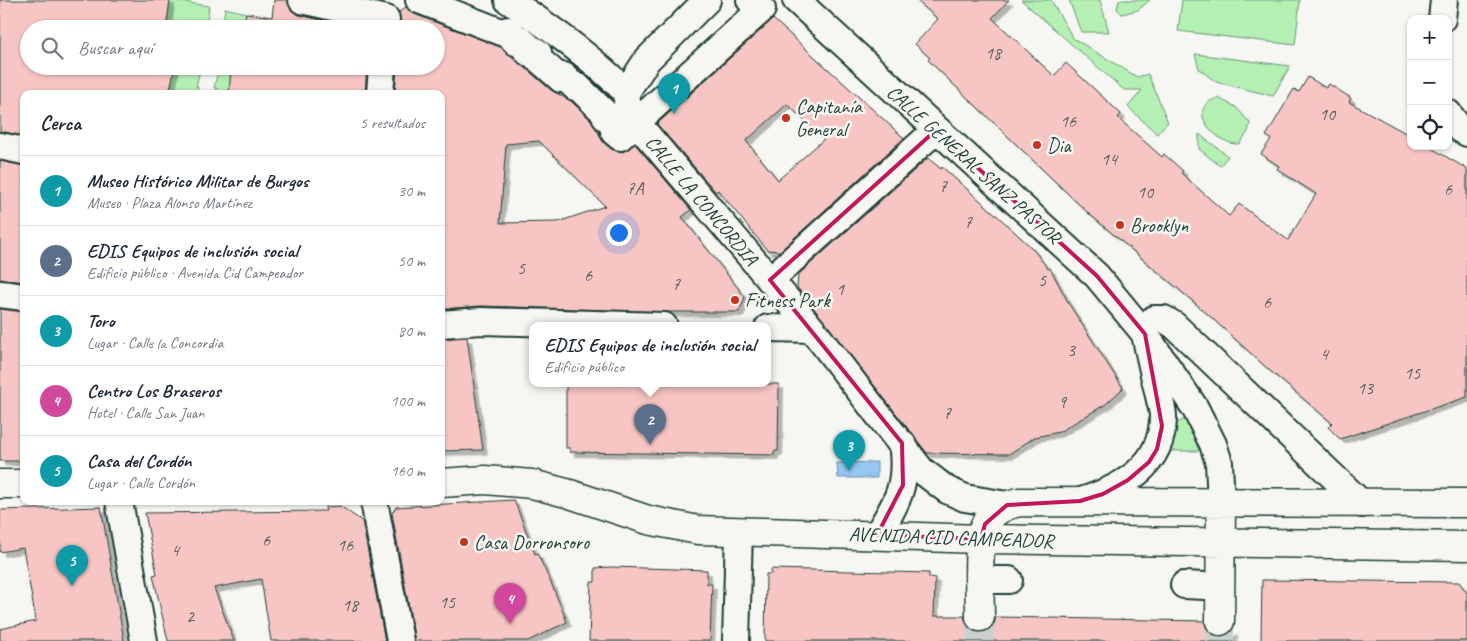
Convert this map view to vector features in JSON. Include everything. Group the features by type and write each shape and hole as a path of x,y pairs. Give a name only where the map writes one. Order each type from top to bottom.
{"main road":[{"name":"AVENIDA CID CAMPEADOR","path":"445,483 485,480 532,484 676,526 739,531 981,539 1467,546"},
{"path":"0,484 20,484"},
{"name":"AVENIDA CID CAMPEADOR","path":"1007,505 1037,501 1467,503"},
{"path":"1220,621 1221,502"},
{"path":"980,617 981,539 985,524 994,514 1007,505"}],"street":[{"path":"302,0 383,10 405,8 417,0 504,33 508,30 516,42 520,39 527,45 526,50 529,53 534,50 538,54 537,58 561,79 564,76 575,87 577,86 608,116 606,118 618,129 614,132 620,137 762,9 750,0"},
{"path":"508,0 552,29 601,67 626,92 647,60 707,0"},
{"name":"CALLE GENERAL SANZ PASTOR","path":"796,0 1097,276 1145,334 1195,408 1213,444 1219,464 1221,502"},
{"path":"1442,15 1444,0"},
{"path":"380,90 381,75"},
{"name":"CALLE LA CONCORDIA","path":"626,92 628,109 636,122 812,329 921,470 947,490 965,498 1007,505"},
{"path":"770,280 936,130"},
{"path":"0,146 20,150"},
{"path":"0,294 20,296"},
{"path":"1145,334 1148,325 1154,319 1164,319 1174,325 1362,504"},
{"path":"445,324 481,321 529,322"},
{"path":"771,328 812,329"},
{"name":"CALLE GENERAL SANZ PASTOR","path":"1080,501 1103,494 1128,480 1143,467 1157,449 1161,437 1163,415 1145,334"},
{"path":"877,535 897,503 904,485 905,465 902,443"},
{"path":"121,505 144,641"},
{"path":"375,505 400,641"},
{"path":"736,641 739,531"}],"highlighted area":[{"path":"936,130 1097,276 1145,334 1162,426 1157,449 1149,462 1128,480 1103,494 1080,501 1007,505 985,524 981,539 877,535 903,485 902,443 770,280"}],"green space":[{"path":"170,0 209,6 207,20 167,20"},
{"path":"1021,0 1051,0 1073,38 1137,77 1148,74 1168,122 1157,134 1128,107 1142,90 1124,90"},
{"path":"1069,0 1100,0 1109,32 1081,32"},
{"path":"1119,0 1150,0 1138,10 1122,14 1117,9"},
{"path":"1182,0 1300,0 1295,45 1178,31"},
{"path":"225,8 246,13 245,20 223,20"},
{"path":"1195,54 1290,66 1273,96 1216,82 1199,69"},
{"path":"173,75 199,75 196,86 198,90 170,90"},
{"path":"217,75 231,75 229,90 217,90 217,88 214,88"},
{"path":"1218,98 1236,107 1250,123 1248,132 1239,144 1231,143 1214,133 1203,117 1203,110 1208,103"},
{"path":"1199,134 1228,156 1220,166 1199,149"},
{"path":"1187,418 1199,451 1170,451 1175,424"}],"water":[{"path":"877,462 877,478 838,478 837,463"}],"building":[{"path":"0,0 170,0 167,20 20,20 20,75 173,75 170,90 20,90 20,135 0,131"},
{"path":"274,0 287,0 292,11 299,15 320,20 245,20 246,13 272,17"},
{"path":"916,0 1009,0 992,18 1054,76 1066,63 1121,114 1118,118 1162,157 1164,154 1183,171 1181,173 1229,216 1239,204 1288,240 1316,194 1277,169 1279,166 1261,154 1271,139 1266,136 1294,89 1299,92 1308,77 1326,88 1329,84 1351,98 1349,102 1407,134 1407,150 1435,150 1467,169 1467,397 1340,439 1328,427 1332,423 1269,370 1202,309 1088,213 928,60 930,58 915,44 938,19"},
{"path":"406,7 414,14 430,20 401,20 399,12"},
{"path":"773,19 904,138 780,251 767,250 718,190 716,192 657,124","holes":["787,104 824,139 778,180 746,141"]},
{"path":"445,26 501,47 551,90 571,101 592,121 604,143 611,149 623,152 635,144 691,210 682,217 745,297 739,312 669,312 481,306 445,309 445,90 395,90 396,75 445,75","holes":["539,141 605,206 558,222 500,223 506,144"]},
{"path":"231,75 366,75 365,90 229,90"},
{"path":"928,158 941,169 942,167 992,211 1033,249 1048,269 1050,268 1069,304 1123,388 1106,404 1059,432 1035,437 1009,454 927,453 797,287 798,275"},
{"path":"0,161 20,165 20,282 0,279"},
{"path":"0,309 20,312 20,461 0,461"},
{"path":"467,337 483,450 445,451 445,339"},
{"path":"771,384 779,384 778,451 774,451 774,455 570,452 570,448 566,448 566,387 771,387"},
{"path":"514,500 535,554 537,553 567,622 528,641 415,641 392,513 396,507"},
{"path":"340,506 362,521 385,641 271,641 261,579 214,588 234,641 168,641 153,575 157,574 145,513 326,511 325,507"},
{"path":"101,507 124,641 0,641 0,629 36,621 23,548 0,552 0,510"},
{"path":"595,568 707,570 707,584 712,584 710,641 589,641 591,582 595,582"},
{"path":"771,569 929,573 929,577 935,578 934,616 964,616 967,625 973,631 980,633 988,630 994,624 996,617 1204,621 1207,629 1213,635 1220,637 1227,635 1233,630 1233,641 765,641 766,574 771,574"},
{"path":"1262,580 1459,582 1467,593 1467,641 1261,641"}],"tunnel":[{"path":"980,617 980,641"},
{"path":"1220,621 1220,641"}],"place":[{"name":"Museo Histórico Militar de Burgos","path":"674,114"},
{"name":"Capitanía General","path":"786,118"},
{"name":"Dia","path":"1037,145"},
{"name":"Brooklyn","path":"1120,225"},
{"name":"Fitness Park","path":"735,300"},
{"name":"EDIS Equipos de inclusión social","path":"650,445"},
{"name":"Toro","path":"849,471"},
{"name":"Casa Dorronsoro","path":"464,542"},
{"name":"Casa del Cordón","path":"72,586"},
{"name":"Centro Los Braseros","path":"510,624"}]}
